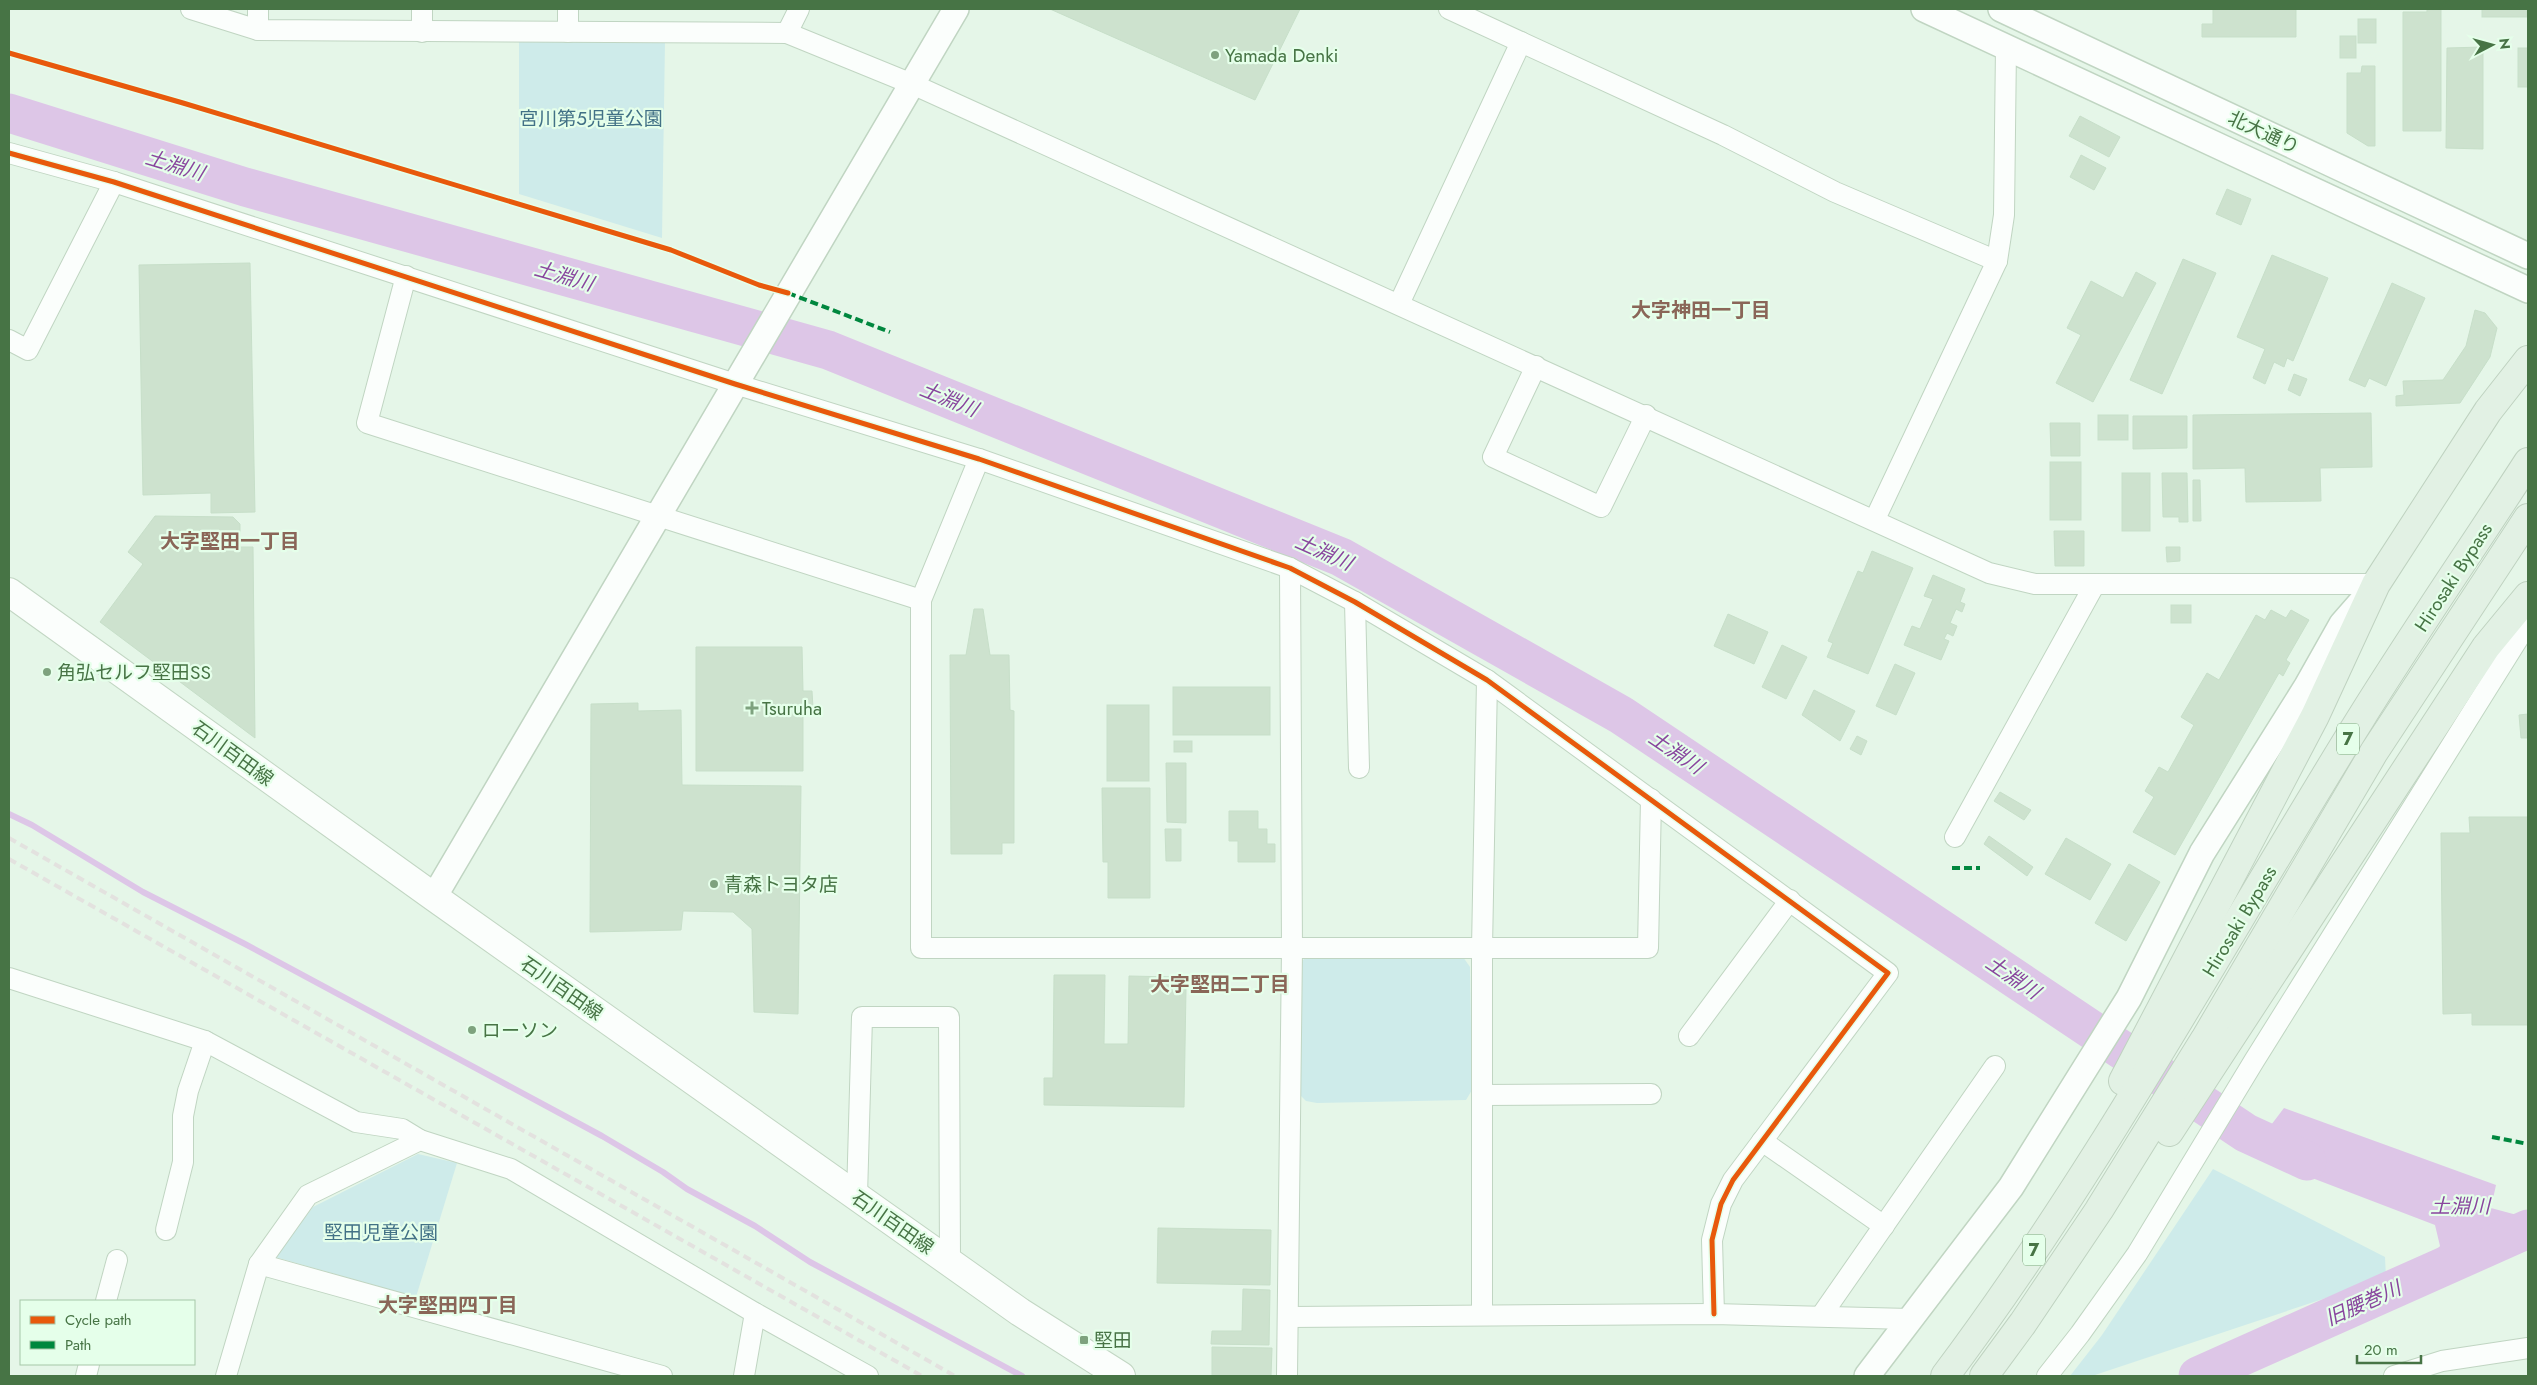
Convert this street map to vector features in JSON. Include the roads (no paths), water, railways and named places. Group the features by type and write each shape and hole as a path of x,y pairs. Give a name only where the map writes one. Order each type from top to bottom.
{"highway":[{"path":"2168,1017 2315,716 2376,584 2488,411 2528,360"},
{"name":"Hirosaki Bypass","path":"2168,1017 2528,462"},
{"name":"Hirosaki Bypass","path":"2214,1043 2374,752 2528,518"},
{"path":"2214,1043 2481,656 2528,596"},
{"name":"7","path":"1945,1376 2038,1245 2168,1017"},
{"name":"7","path":"1984,1376 2154,1139 2214,1043"}],"main road":[{"name":"石川百田線","path":"9,592 434,897 950,1262 1061,1340 1121,1376"}],"street":[{"path":"191,9 258,30 786,33 912,84 1875,519 1952,558 1990,573 2035,584 2376,584"},
{"path":"258,9 258,30"},
{"path":"422,9 422,32"},
{"path":"568,9 568,32"},
{"path":"786,33 799,9"},
{"path":"434,897 956,9"},
{"path":"1449,9 1723,136 1835,192 1997,261"},
{"path":"1924,9 2528,290"},
{"path":"1875,519 1997,261 2004,215 2006,46 2004,9"},
{"name":"北大通り","path":"2004,9 2528,256"},
{"path":"1399,304 1521,42"},
{"path":"9,152 114,182 406,276 738,379 979,459 1290,568 1355,602 1487,680 1888,973 1733,1180 1721,1204 1712,1240 1714,1314"},
{"path":"9,340 28,350 114,182"},
{"path":"406,276 367,423 922,600"},
{"path":"1536,366 1493,457 1601,507 1646,415"},
{"path":"979,459 922,600 921,948 1648,948 1651,799"},
{"path":"1287,1376 1290,1317 1292,949 1290,568"},
{"path":"1955,837 2095,584"},
{"path":"1867,1376 2012,1187 2129,998 2202,853 2307,686 2342,624 2376,584"},
{"path":"1355,602 1358,768"},
{"path":"2046,1376 2080,1334 2137,1254 2254,1061 2528,623"},
{"path":"1482,1315 1482,948 1487,680"},
{"path":"1689,1036 1790,900"},
{"path":"9,978 206,1041 356,1122 402,1129 420,1140 511,1169 755,1313 868,1376"},
{"path":"857,1196 862,1017 948,1017 950,1262"},
{"path":"166,1230 183,1162 183,1116 188,1091 206,1041"},
{"path":"1821,1316 1995,1066"},
{"path":"1482,1095 1651,1094"},
{"path":"226,1376 259,1264 308,1195 420,1140"},
{"path":"1762,1140 1884,1226"},
{"path":"106,1300 117,1260"},
{"path":"259,1264 662,1376"},
{"path":"744,1376 755,1313"},
{"path":"1290,1317 1714,1314 1910,1319"},
{"path":"2394,1376 2442,1361 2528,1348"}],"water":[{"name":"土淵川","path":"2284,1108 2496,1185 2491,1208 2528,1218 2528,1236 2471,1262 2414,1276 2440,1246 2435,1225 2249,1154"}],"waterway":[{"name":"土淵川","path":"9,113 245,187 828,350 1341,557 1621,715 2246,1133 2307,1161"},
{"path":"9,814 32,825 143,892 245,944 602,1136 663,1172 687,1189 755,1226 810,1262 1022,1376"},
{"name":"旧腰巻川","path":"2198,1376 2528,1229"}],"railway":[{"path":"9,838 955,1376"},
{"path":"9,859 922,1376"}],"place":[{"name":"Yamada Denki","path":"1215,55"},
{"name":"角弘セルフ堅田SS","path":"47,672"},
{"name":"Tsuruha","path":"752,708"},
{"name":"青森トヨタ店","path":"714,884"},
{"name":"ローソン","path":"472,1030"},
{"name":"堅田","path":"1084,1340"}],"district":[{"name":"大字神田一丁目","path":"1701,310"},
{"name":"大字堅田一丁目","path":"230,541"},
{"name":"大字堅田二丁目","path":"1220,984"},
{"name":"大字堅田四丁目","path":"448,1305"}],"park label":[{"name":"宮川第5児童公園","path":"591,118"},
{"name":"堅田児童公園","path":"381,1232"}]}
